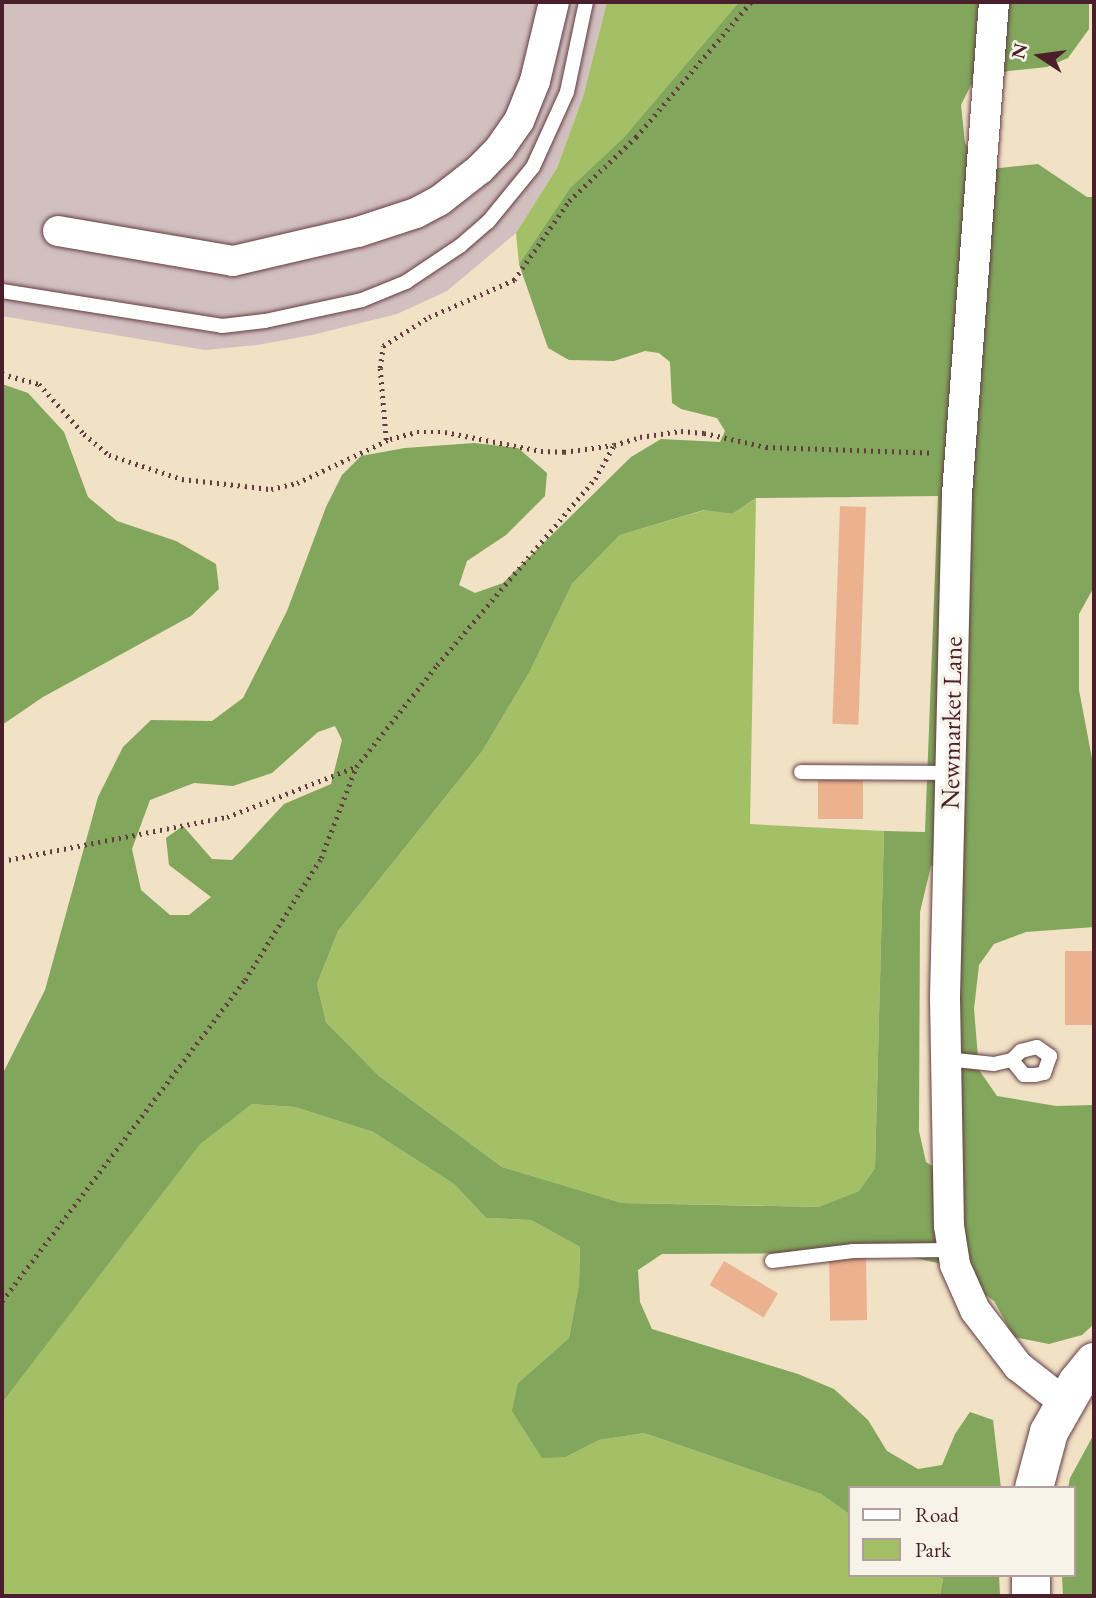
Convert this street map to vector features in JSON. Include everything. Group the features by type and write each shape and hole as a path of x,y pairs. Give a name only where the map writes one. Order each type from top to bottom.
{"main road":[{"path":"1034,1486 1041,1452 1065,1403 1094,1362"},
{"path":"1031,1577 1031,1596"}],"street":[{"path":"58,231 233,261 358,232 416,213 439,201 480,169 500,148 519,121 535,81 554,2"},
{"name":"Newmarket Lane","path":"995,2 959,454 950,773 946,1059 952,1250 962,1286 988,1331 1018,1366 1065,1403"}],"lane":[{"path":"2,291 222,326 265,321 362,299 406,282 460,246 488,222 533,167 564,102 586,2"},
{"path":"801,772 950,773"},
{"path":"946,1059 994,1064 1012,1060"},
{"path":"772,1261 853,1251 952,1250"}],"path":[{"path":"386,440 380,368 383,346 429,317 514,280 569,201 636,137 751,2"},
{"path":"2,374 39,384 84,434 109,455 182,479 271,488 324,473 386,440 417,432 445,432 541,451 564,452 614,445 640,436 681,432 704,433 766,447 959,454"},
{"path":"2,1301 245,980 321,858 356,767 437,665 596,479 614,445"},
{"path":"2,861 227,817 356,767"}],"shaded area":[{"path":"2,2 607,2 583,97 557,168 516,233 447,291 397,314 312,335 257,345 205,350 2,316"}],"green space":[{"path":"607,2 739,2 624,137 570,188 519,264 516,233 557,168 583,97"},
{"path":"739,2 1089,2 1089,29 1068,58 1047,67 1008,71 971,85 961,105 965,143 979,164 1000,168 1038,164 1087,197 1094,197 1094,587 1079,614 1079,690 1094,769 1094,927 1026,932 994,944 979,965 974,1009 979,1070 997,1096 1056,1106 1094,1105 1094,1324 1082,1335 1049,1344 1014,1337 994,1301 942,1264 893,1253 662,1254 638,1270 640,1302 652,1329 798,1374 834,1389 868,1420 887,1451 918,1469 942,1465 955,1434 970,1412 993,1420 1001,1486 848,1486 848,1513 821,1494 644,1433 599,1440 566,1457 542,1458 512,1411 518,1383 569,1338 579,1284 580,1247 531,1220 486,1218 454,1184 373,1132 295,1107 252,1104 200,1144 2,1403 2,1075 45,990 98,797 123,747 151,720 212,721 243,698 287,611 326,507 342,475 361,456 405,448 474,443 518,448 547,473 545,496 506,535 467,561 459,585 475,593 503,583 631,457 661,439 720,442 725,431 717,418 681,409 672,403 670,362 659,353 645,351 614,361 569,360 548,348 519,264 570,188 624,137","holes":["938,496 925,832 884,831 875,1168 859,1191 819,1207 622,1203 502,1167 379,1076 326,1022 317,984 338,931 483,750 530,671 572,584 620,535 704,510 732,514 756,498","335,726 342,740 331,784 284,804 232,860 212,859 183,826 166,838 169,865 211,897 189,915 170,915 141,890 132,849 150,800 194,783 233,786 272,773 318,732","931,866 948,867 939,1170 926,1162 919,1131 920,912"]},
{"path":"2,384 28,393 64,432 88,497 117,521 176,541 216,564 219,589 191,616 43,697 2,725"},
{"path":"756,498 750,824 884,831 875,1168 859,1191 820,1207 622,1203 502,1167 379,1076 326,1022 317,984 338,931 483,750 530,671 572,584 620,535 705,510 732,514"},
{"path":"252,1104 295,1107 373,1132 454,1184 486,1218 531,1220 580,1247 579,1284 569,1338 518,1383 566,1457 599,1440 644,1433 821,1494 848,1513 848,1577 940,1577 943,1579 940,1596 2,1596 2,1403 200,1143"},
{"path":"1094,1434 1094,1596 1063,1596 1062,1577 1075,1577 1075,1486 1068,1486"},
{"path":"940,1577 999,1577 1000,1596 940,1596 943,1579"}],"building":[{"path":"840,506 866,507 858,725 832,724"},
{"path":"818,780 863,780 863,819 818,819"},
{"path":"1065,951 1094,951 1094,1025 1065,1025"},
{"path":"866,1257 867,1320 830,1321 829,1258"},
{"path":"724,1261 778,1293 764,1317 710,1285"}]}
